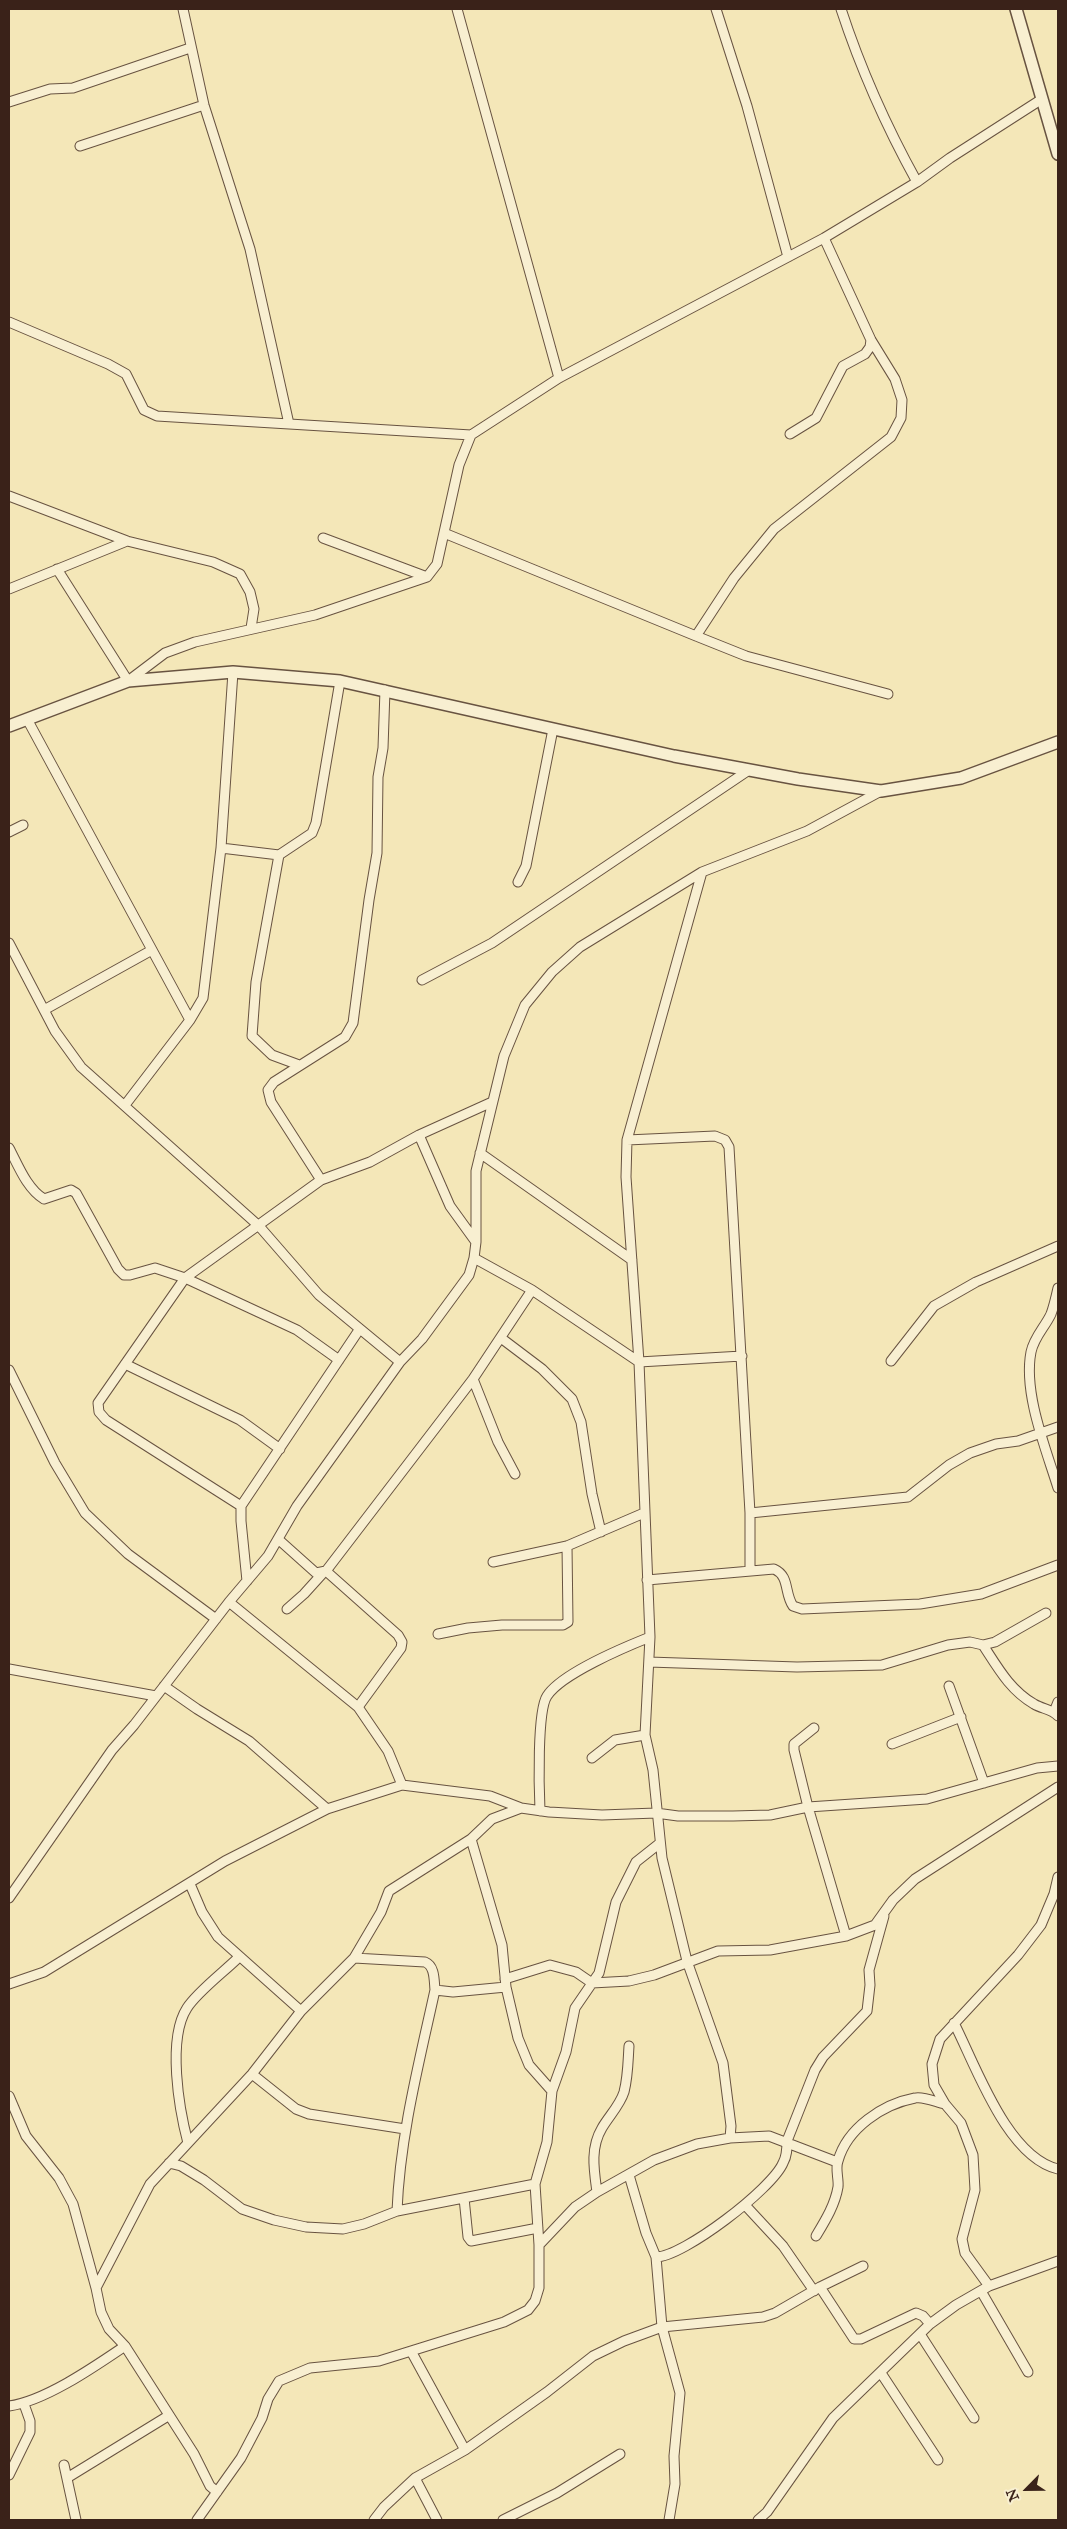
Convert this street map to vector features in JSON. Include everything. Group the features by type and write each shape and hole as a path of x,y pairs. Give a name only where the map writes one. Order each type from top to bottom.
{"street":[{"path":"183,9 204,105 250,249 289,424"},
{"path":"457,9 559,378"},
{"path":"716,9 747,106 788,257"},
{"path":"841,9 861,68 884,120 917,182"},
{"path":"1016,9 1058,154"},
{"path":"9,102 50,88 74,88 190,48"},
{"path":"128,681 164,653 195,642 250,628 315,615 427,576 437,564 459,465 471,435 559,378 824,238 917,182 950,158 1042,99"},
{"path":"80,146 204,105"},
{"path":"696,636 734,578 774,529 891,437 901,418 902,400 894,379 871,340 824,238"},
{"path":"9,322 108,364 126,374 144,410 157,416 471,435"},
{"path":"790,434 816,418 843,366 865,354 870,347 871,340"},
{"path":"9,496 127,541 213,562 240,574 250,592 254,609 250,628"},
{"path":"444,533 746,656 888,694"},
{"path":"323,538 427,576"},
{"path":"9,589 127,541"},
{"path":"57,569 128,681"},
{"path":"125,1106 190,1020 203,998 220,848 233,672"},
{"path":"9,726 128,681 233,672 340,681 674,756 881,791 961,778 1058,742"},
{"path":"220,848 279,855 312,833 316,823 340,681"},
{"path":"321,1180 271,1102 268,1090 274,1082 299,1065 345,1038 353,1023 368,900 377,853 378,777 383,748 385,690"},
{"path":"28,719 190,1020"},
{"path":"518,882 526,866 553,728"},
{"path":"422,980 492,944 748,770"},
{"path":"9,1898 112,1750 134,1725 229,1602 268,1556 297,1506 400,1362 422,1339 469,1275 476,1242 476,1171 504,1056 525,1005 552,972 580,947 702,872 807,831 881,791"},
{"path":"9,832 23,825"},
{"path":"279,855 256,982 252,1036 272,1055 299,1065"},
{"path":"702,872 628,1140 626,1177 639,1362 650,1636 645,1735 653,1770 660,1843 687,1962 723,2063 729,2098 730,2138"},
{"path":"9,943 55,1030 81,1067 259,1226 319,1295 400,1362"},
{"path":"44,1010 152,950"},
{"path":"241,1506 106,1420 99,1412 98,1404 185,1278 321,1180 370,1162 419,1135 492,1102"},
{"path":"419,1135 450,1206 476,1242"},
{"path":"628,1140 715,1136 725,1140 729,1147 750,1513 750,1571"},
{"path":"9,1148 30,1186 38,1195 44,1199 71,1190 76,1193 118,1269 124,1275 155,1268 185,1278 297,1330 339,1360"},
{"path":"480,1154 632,1260"},
{"path":"891,1361 934,1306 976,1282 1058,1246"},
{"path":"474,1258 532,1290 639,1362 742,1356"},
{"path":"1058,1288 1050,1316 1036,1339 1031,1352 1031,1397 1058,1488"},
{"path":"287,1609 324,1572 473,1379 532,1290"},
{"path":"247,1581 241,1506 359,1330"},
{"path":"501,1338 542,1369 572,1399 581,1422 592,1494 601,1532"},
{"path":"126,1364 240,1420 280,1449"},
{"path":"9,1370 55,1463 85,1512 128,1554 216,1619"},
{"path":"473,1379 498,1442 515,1474"},
{"path":"750,1513 908,1497 949,1465 970,1453 996,1444 1018,1441 1058,1427"},
{"path":"493,1562 566,1546 644,1513"},
{"path":"278,1539 316,1573 324,1572 398,1635 402,1642 401,1648 358,1707"},
{"path":"438,1634 468,1628 564,1624 568,1622 566,1546"},
{"path":"647,1580 774,1569 782,1572 786,1580 788,1600 793,1606 802,1609 920,1604 981,1594 1058,1565"},
{"path":"229,1602 358,1707 388,1751 402,1785"},
{"path":"649,1662 798,1667 882,1665 948,1645 970,1642 983,1645 995,1642 1046,1614"},
{"path":"540,1811 538,1771 546,1697 557,1686 579,1672 614,1652 650,1636"},
{"path":"983,1645 1009,1686 1034,1704 1056,1714 1058,1702"},
{"path":"9,1669 156,1696"},
{"path":"164,1686 249,1741 327,1809"},
{"path":"949,1686 984,1783"},
{"path":"892,1744 961,1717"},
{"path":"814,1728 794,1744 808,1807 846,1936"},
{"path":"592,1758 615,1740 645,1735"},
{"path":"9,1984 44,1972 190,1884 224,1861 327,1809 402,1785 490,1796 521,1808 540,1811 602,1815 656,1812 678,1816 770,1815 808,1807 927,1799 1037,1768 1058,1766"},
{"path":"435,1990 453,1992 505,1983 550,1965 576,1972 592,1984 638,1979 718,1951 770,1950 846,1936 875,1925 893,1900 915,1878 1058,1787"},
{"path":"96,2288 150,2184 252,2074 301,2011 354,1958 381,1912 389,1891 471,1839 492,1820 521,1808"},
{"path":"471,1839 502,1945 505,1983 518,2038 529,2064 552,2091"},
{"path":"197,2520 241,2458 262,2418 268,2398 279,2381 310,2368 379,2361 504,2322 528,2310 536,2302 539,2288 540,2245 535,2184 547,2142 552,2091 566,2052 575,2008 582,1994 592,1984 598,1973 616,1902 625,1880 636,1862 660,1843"},
{"path":"989,2286 965,2253 962,2238 975,2190 973,2156 961,2123 944,2104 934,2085 932,2064 940,2039 1018,1955 1041,1926 1054,1894 1058,1877"},
{"path":"190,1884 202,1912 218,1937 301,2011"},
{"path":"656,2257 665,2257 680,2250 745,2205 779,2171 787,2152 787,2141 814,2070 823,2057 867,2010 870,1985 869,1970 884,1915"},
{"path":"188,2143 178,2095 179,2028 187,2008 239,1957"},
{"path":"354,1958 425,1962 430,1964 432,1969 435,1990 405,2129 400,2164 398,2211"},
{"path":"954,2023 989,2097 1008,2130 1037,2160 1058,2169"},
{"path":"597,2192 593,2163 595,2146 601,2130 624,2094 628,2072 629,2046"},
{"path":"252,2074 296,2109 308,2114 405,2129"},
{"path":"9,2096 26,2136 59,2178 72,2204 101,2312 109,2329 125,2346 217,2492"},
{"path":"816,2236 830,2210 838,2186 837,2162 852,2133 864,2122 885,2108 916,2097 944,2104"},
{"path":"540,2245 575,2207 597,2192 654,2160 697,2144 730,2138 769,2136 787,2141 798,2148 837,2162"},
{"path":"170,2162 181,2166 204,2180 242,2208 306,2227 343,2229 364,2224 398,2211 535,2184"},
{"path":"629,2175 646,2233 656,2257 662,2327 680,2393 674,2456 676,2484 669,2520"},
{"path":"464,2198 468,2237 471,2242 538,2228"},
{"path":"745,2205 783,2246 854,2339 861,2339 916,2313 923,2316 930,2324"},
{"path":"758,2520 766,2512 833,2418 930,2324 956,2305 989,2286 1058,2261"},
{"path":"374,2520 384,2507 415,2478 465,2450 547,2392 593,2356 662,2327 763,2316 775,2313 863,2266"},
{"path":"980,2291 1028,2372"},
{"path":"920,2334 974,2418"},
{"path":"9,2406 24,2404 92,2368 125,2346"},
{"path":"411,2351 465,2450"},
{"path":"880,2373 938,2460"},
{"path":"9,2475 30,2432 30,2421 24,2404"},
{"path":"67,2478 168,2416"},
{"path":"503,2520 557,2493 620,2454"},
{"path":"64,2465 76,2520"},
{"path":"415,2478 437,2520"}]}
